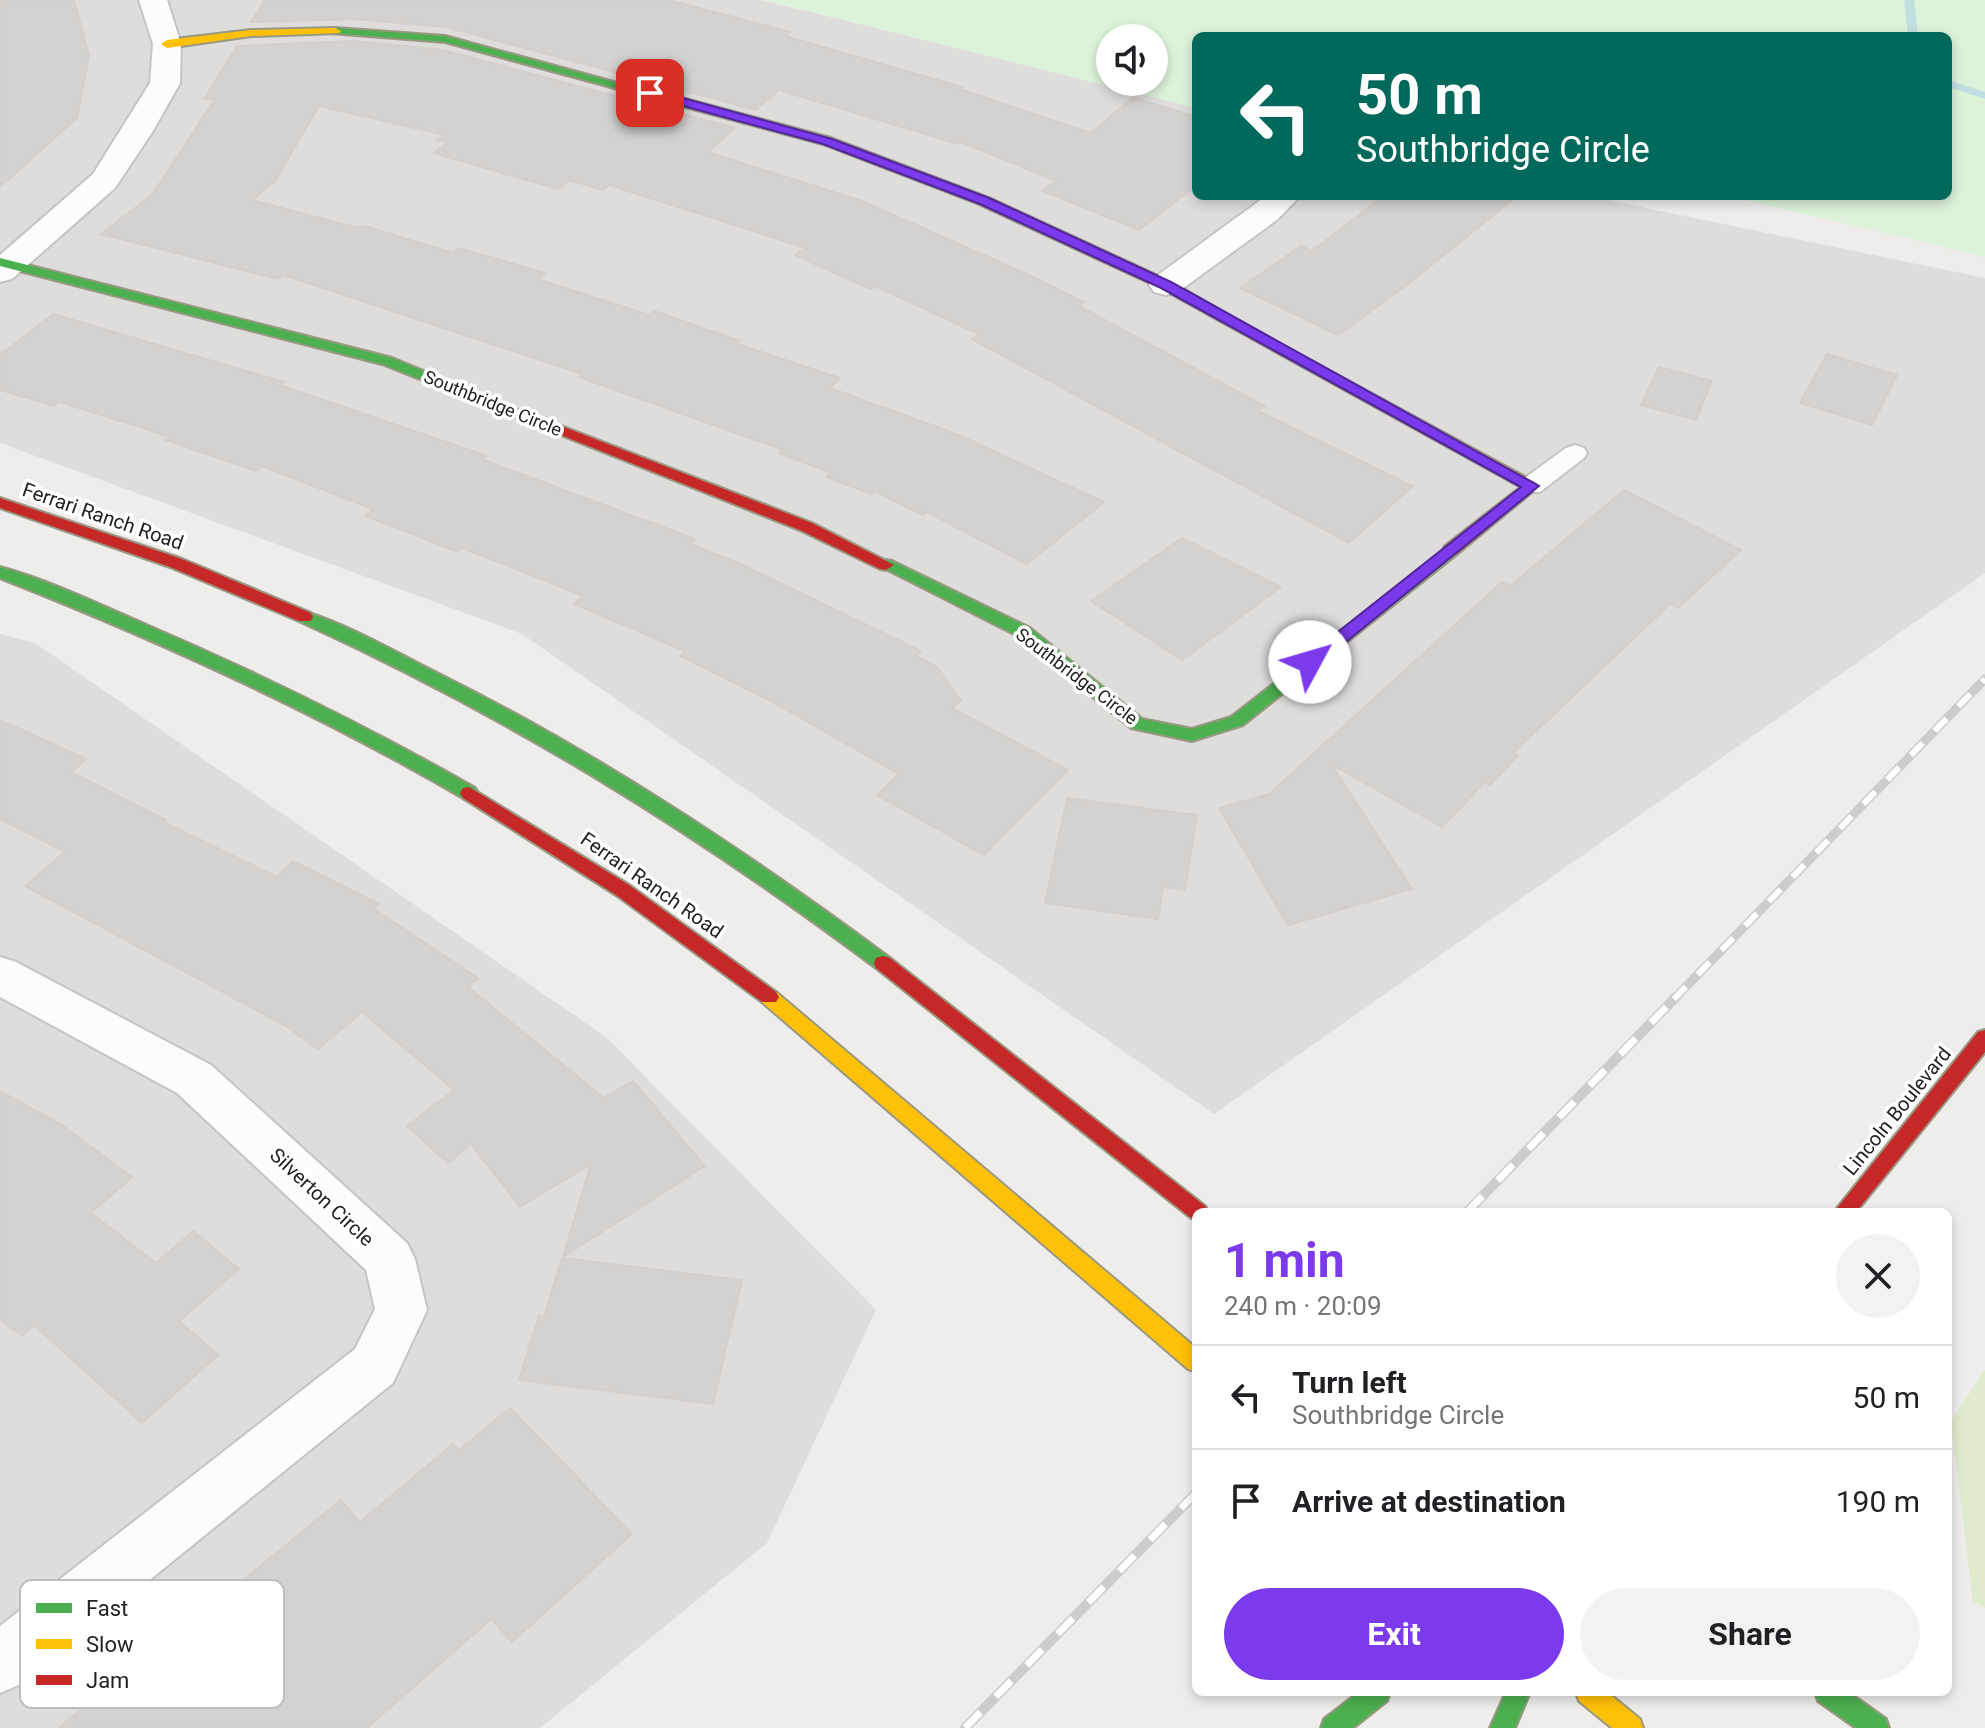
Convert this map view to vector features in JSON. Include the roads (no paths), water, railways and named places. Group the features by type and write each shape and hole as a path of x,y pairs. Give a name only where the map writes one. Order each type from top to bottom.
{"street":[{"path":"3,266 104,181 138,131 165,83 167,44 153,0"},
{"path":"167,44 251,33 355,30 445,39 827,141 984,201 1166,285 1531,486"},
{"path":"1166,285 1280,200"},
{"name":"Southbridge Circle","path":"3,266 387,361 807,527 1024,632 1137,724 1192,735 1237,721 1531,486"},
{"name":"Ferrari Ranch Road","path":"0,503 203,574 377,650 475,697 582,758 675,815 842,930 1193,1208"},
{"name":"Ferrari Ranch Road","path":"0,572 148,628 238,667 408,756 512,816 685,933 762,991 1192,1359"},
{"name":"Silverton Circle","path":"0,975 194,1079 389,1259 401,1310 374,1366 105,1580"},
{"name":"Lincoln Boulevard","path":"1847,1208 1985,1038"},
{"name":"Silverton Circle","path":"0,1663 20,1647"},
{"path":"1333,1728 1373,1696"},
{"path":"1502,1728 1516,1696"},
{"path":"1593,1696 1631,1728"},
{"path":"1833,1696 1877,1728"}],"lane":[{"path":"1531,486 1575,453"}],"waterway":[{"path":"1909,0 1913,32"},
{"path":"1952,84 1985,96"}],"railway":[{"path":"1674,999 1985,679"},
{"path":"1471,1208 1676,997"},
{"path":"965,1728 1192,1497"}]}
